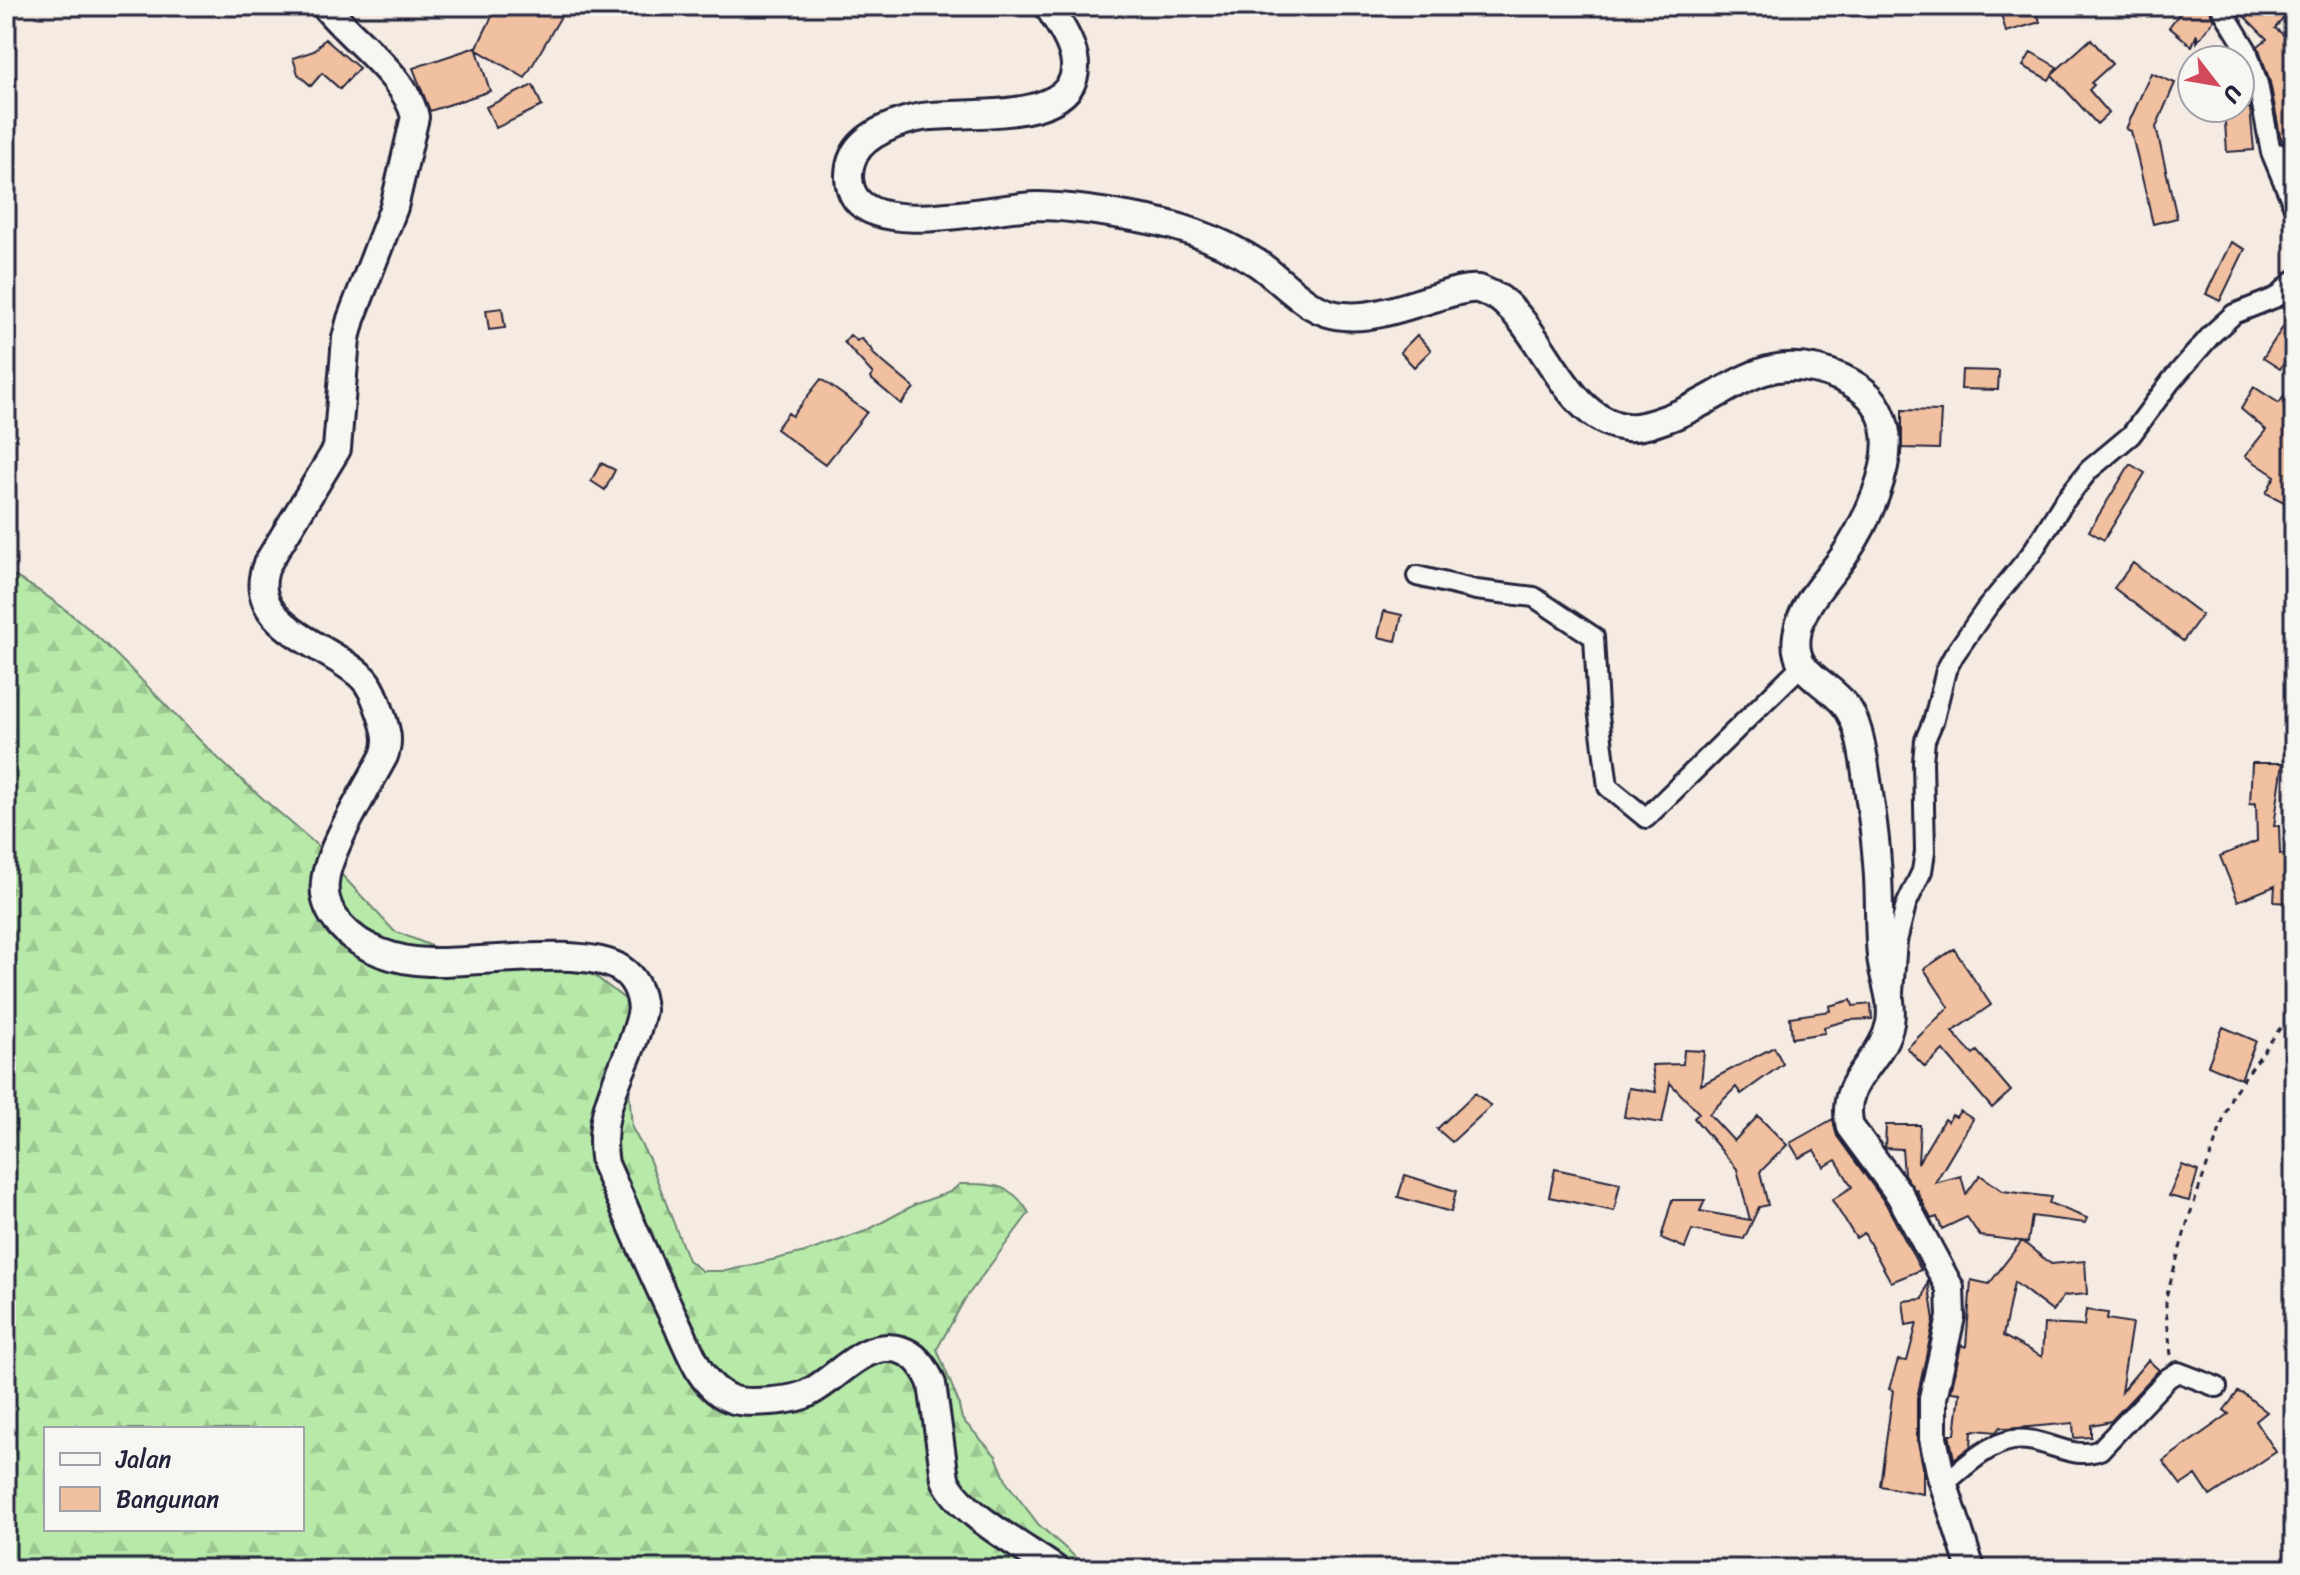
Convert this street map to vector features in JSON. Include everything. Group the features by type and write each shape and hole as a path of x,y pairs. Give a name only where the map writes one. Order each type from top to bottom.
{"street":[{"path":"325,6 391,77 412,103 415,117 394,207 346,338 337,449 261,577 261,588 269,606 295,633 351,668 367,682 388,740 384,756 329,861 325,882 330,909 349,934 366,946 399,957 428,962 595,959 623,970 635,983 641,996 642,1010 606,1109 602,1144 605,1164 659,1288 701,1373 722,1394 744,1402 796,1397 814,1389 867,1352 884,1347 910,1353 927,1372 932,1384 945,1479 950,1491 968,1509 1055,1569"},
{"path":"1048,6 1061,27 1075,62 1074,75 1058,100 1028,110 925,116 876,134 861,145 852,158 848,174 852,192 861,204 878,213 899,217 936,217 1040,206 1133,217 1187,229 1256,263 1306,303 1323,312 1347,317 1477,289 1498,297 1515,314 1584,407 1609,423 1631,428 1680,414 1758,371 1796,366 1817,369 1860,387 1874,398 1886,429 1887,460 1879,486 1848,551 1802,616 1796,650 1801,666 1846,706 1858,736 1877,864 1884,983 1891,998"},
{"path":"2220,6 2247,50 2258,84 2271,152 2294,207"},
{"path":"2271,152 2294,156"},
{"path":"1971,1569 1933,1438 1933,1398 1951,1317 1950,1288 1900,1195 1850,1127 1847,1115 1857,1078 1887,1034 1896,976 1897,941 1906,905 1922,871 1925,852 1925,740 1934,719 1946,670 1954,655 1986,609 2031,554 2063,503 2089,470 2131,435 2171,381 2213,333 2234,314 2277,297 2294,280"},
{"path":"1417,576 1476,590 1534,597 1594,637 1598,708 1608,787 1646,818 1801,666"},
{"path":"1944,1484 1975,1459 2011,1440 2080,1453 2100,1450 2178,1372 2217,1387"}],"path":[{"path":"2174,1375 2166,1297 2189,1217 2232,1095 2294,1009"}],"green space":[{"path":"6,572 37,589 93,632 230,769 319,847 394,931 434,947 529,952 595,976 635,1007 626,1048 632,1128 649,1159 688,1260 702,1271 726,1271 809,1251 866,1231 916,1204 950,1192 960,1184 1000,1187 1016,1196 1029,1213 965,1299 937,1349 962,1419 996,1456 1007,1483 1039,1525 1089,1569 6,1569"}],"building":[{"path":"497,6 567,6 525,78 477,50 490,91 430,111 413,68 476,49"},
{"path":"2035,6 2040,22 2006,32 2001,14"},
{"path":"2185,6 2208,6 2214,20 2197,42 2197,34 2193,44 2169,27"},
{"path":"2234,6 2294,6 2275,28 2294,43 2294,144 2283,142 2280,135 2270,82 2258,46 2267,39"},
{"path":"325,39 359,68 340,89 322,73 311,86 298,74 293,58 314,51"},
{"path":"2091,39 2112,64 2091,83 2094,85 2089,90 2109,113 2097,124 2052,75 2049,80 2023,66 2031,52 2057,67 2052,74"},
{"path":"2151,73 2175,83 2156,127 2177,218 2153,224 2131,131 2126,129"},
{"path":"533,85 542,106 496,128 486,107"},
{"path":"2225,124 2252,124 2254,150 2227,152"},
{"path":"2231,242 2245,249 2220,301 2206,294"},
{"path":"502,308 505,328 489,330 486,310"},
{"path":"2294,310 2294,349 2280,369 2263,358"},
{"path":"850,335 857,341 861,338 871,352 914,388 901,404 870,378 873,374 844,342"},
{"path":"1417,335 1431,350 1414,367 1400,352"},
{"path":"1962,370 1999,371 1998,390 1961,389"},
{"path":"821,379 867,412 825,465 776,429 788,413 792,416"},
{"path":"2294,383 2294,496 2288,504 2266,493 2275,476 2245,456 2266,430 2241,409 2254,387 2279,403"},
{"path":"1902,410 1941,411 1939,449 1902,448"},
{"path":"601,463 615,470 605,490 591,481"},
{"path":"2130,464 2145,473 2104,540 2089,531"},
{"path":"2133,563 2202,615 2183,641 2114,588"},
{"path":"1384,611 1402,615 1396,641 1378,637"},
{"path":"2252,763 2283,763 2274,826 2279,826 2280,854 2294,855 2294,903 2274,902 2275,886 2238,901 2220,856 2257,841 2256,803 2250,804"},
{"path":"1954,949 1991,1005 1952,1032 1973,1054 1977,1051 2011,1091 1992,1108 1943,1050 1925,1067 1907,1048 1949,1007 1924,969"},
{"path":"1851,1000 1853,1006 1871,1004 1872,1019 1849,1020 1824,1027 1825,1033 1792,1038 1790,1017 1830,1011 1829,1006"},
{"path":"2223,1027 2256,1041 2241,1079 2208,1065"},
{"path":"1774,1047 1783,1064 1741,1094 1736,1087 1709,1114 1734,1141 1758,1116 1787,1145 1760,1172 1768,1205 1759,1207 1744,1239 1692,1230 1685,1248 1661,1238 1672,1200 1705,1200 1700,1211 1750,1220 1737,1169 1694,1118 1699,1113 1670,1083 1662,1123 1624,1117 1629,1088 1656,1092 1652,1065 1683,1064 1684,1050 1704,1051 1701,1085"},
{"path":"1475,1093 1491,1106 1452,1142 1437,1129"},
{"path":"1960,1111 1973,1119 1935,1183 1961,1176 1966,1194 1980,1175 2003,1191 2051,1197 2049,1203 2087,1218 2085,1223 2032,1216 2028,1242 1980,1236 1967,1217 1942,1229 1937,1217 1931,1219 1916,1189 1916,1192 1904,1174 1902,1149 1885,1148 1886,1125 1920,1125 1918,1163 1944,1119 1948,1122 1952,1115 1956,1117"},
{"path":"1833,1119 1837,1136 1886,1204 1921,1270 1891,1282 1864,1233 1856,1238 1832,1200 1852,1187 1836,1160 1824,1167 1814,1150 1799,1158 1790,1143"},
{"path":"2182,1165 2198,1171 2189,1201 2169,1196"},
{"path":"1555,1169 1620,1183 1614,1211 1549,1197"},
{"path":"1405,1175 1456,1191 1451,1212 1398,1197"},
{"path":"2022,1241 2051,1264 2085,1261 2087,1294 2064,1296 2052,1311 2014,1282 2003,1336 2042,1357 2044,1324 2084,1326 2086,1310 2108,1313 2107,1319 2132,1323 2121,1392 2148,1360 2159,1370 2111,1421 2091,1425 2091,1437 2074,1438 2073,1423 2000,1427 1996,1432 1976,1430 1972,1431 1971,1446 1954,1459 1949,1434 1955,1434 1960,1393 1951,1392 1961,1345 1966,1347 1971,1280 1989,1284"},
{"path":"1928,1281 1934,1320 1917,1398 1917,1438 1923,1467 1923,1494 1880,1486 1893,1390 1889,1389 1898,1360 1907,1361 1917,1323 1906,1325 1903,1301 1923,1299"},
{"path":"2238,1392 2267,1412 2256,1421 2276,1452 2210,1496 2196,1475 2181,1485 2163,1461 2229,1414 2224,1410"}]}
